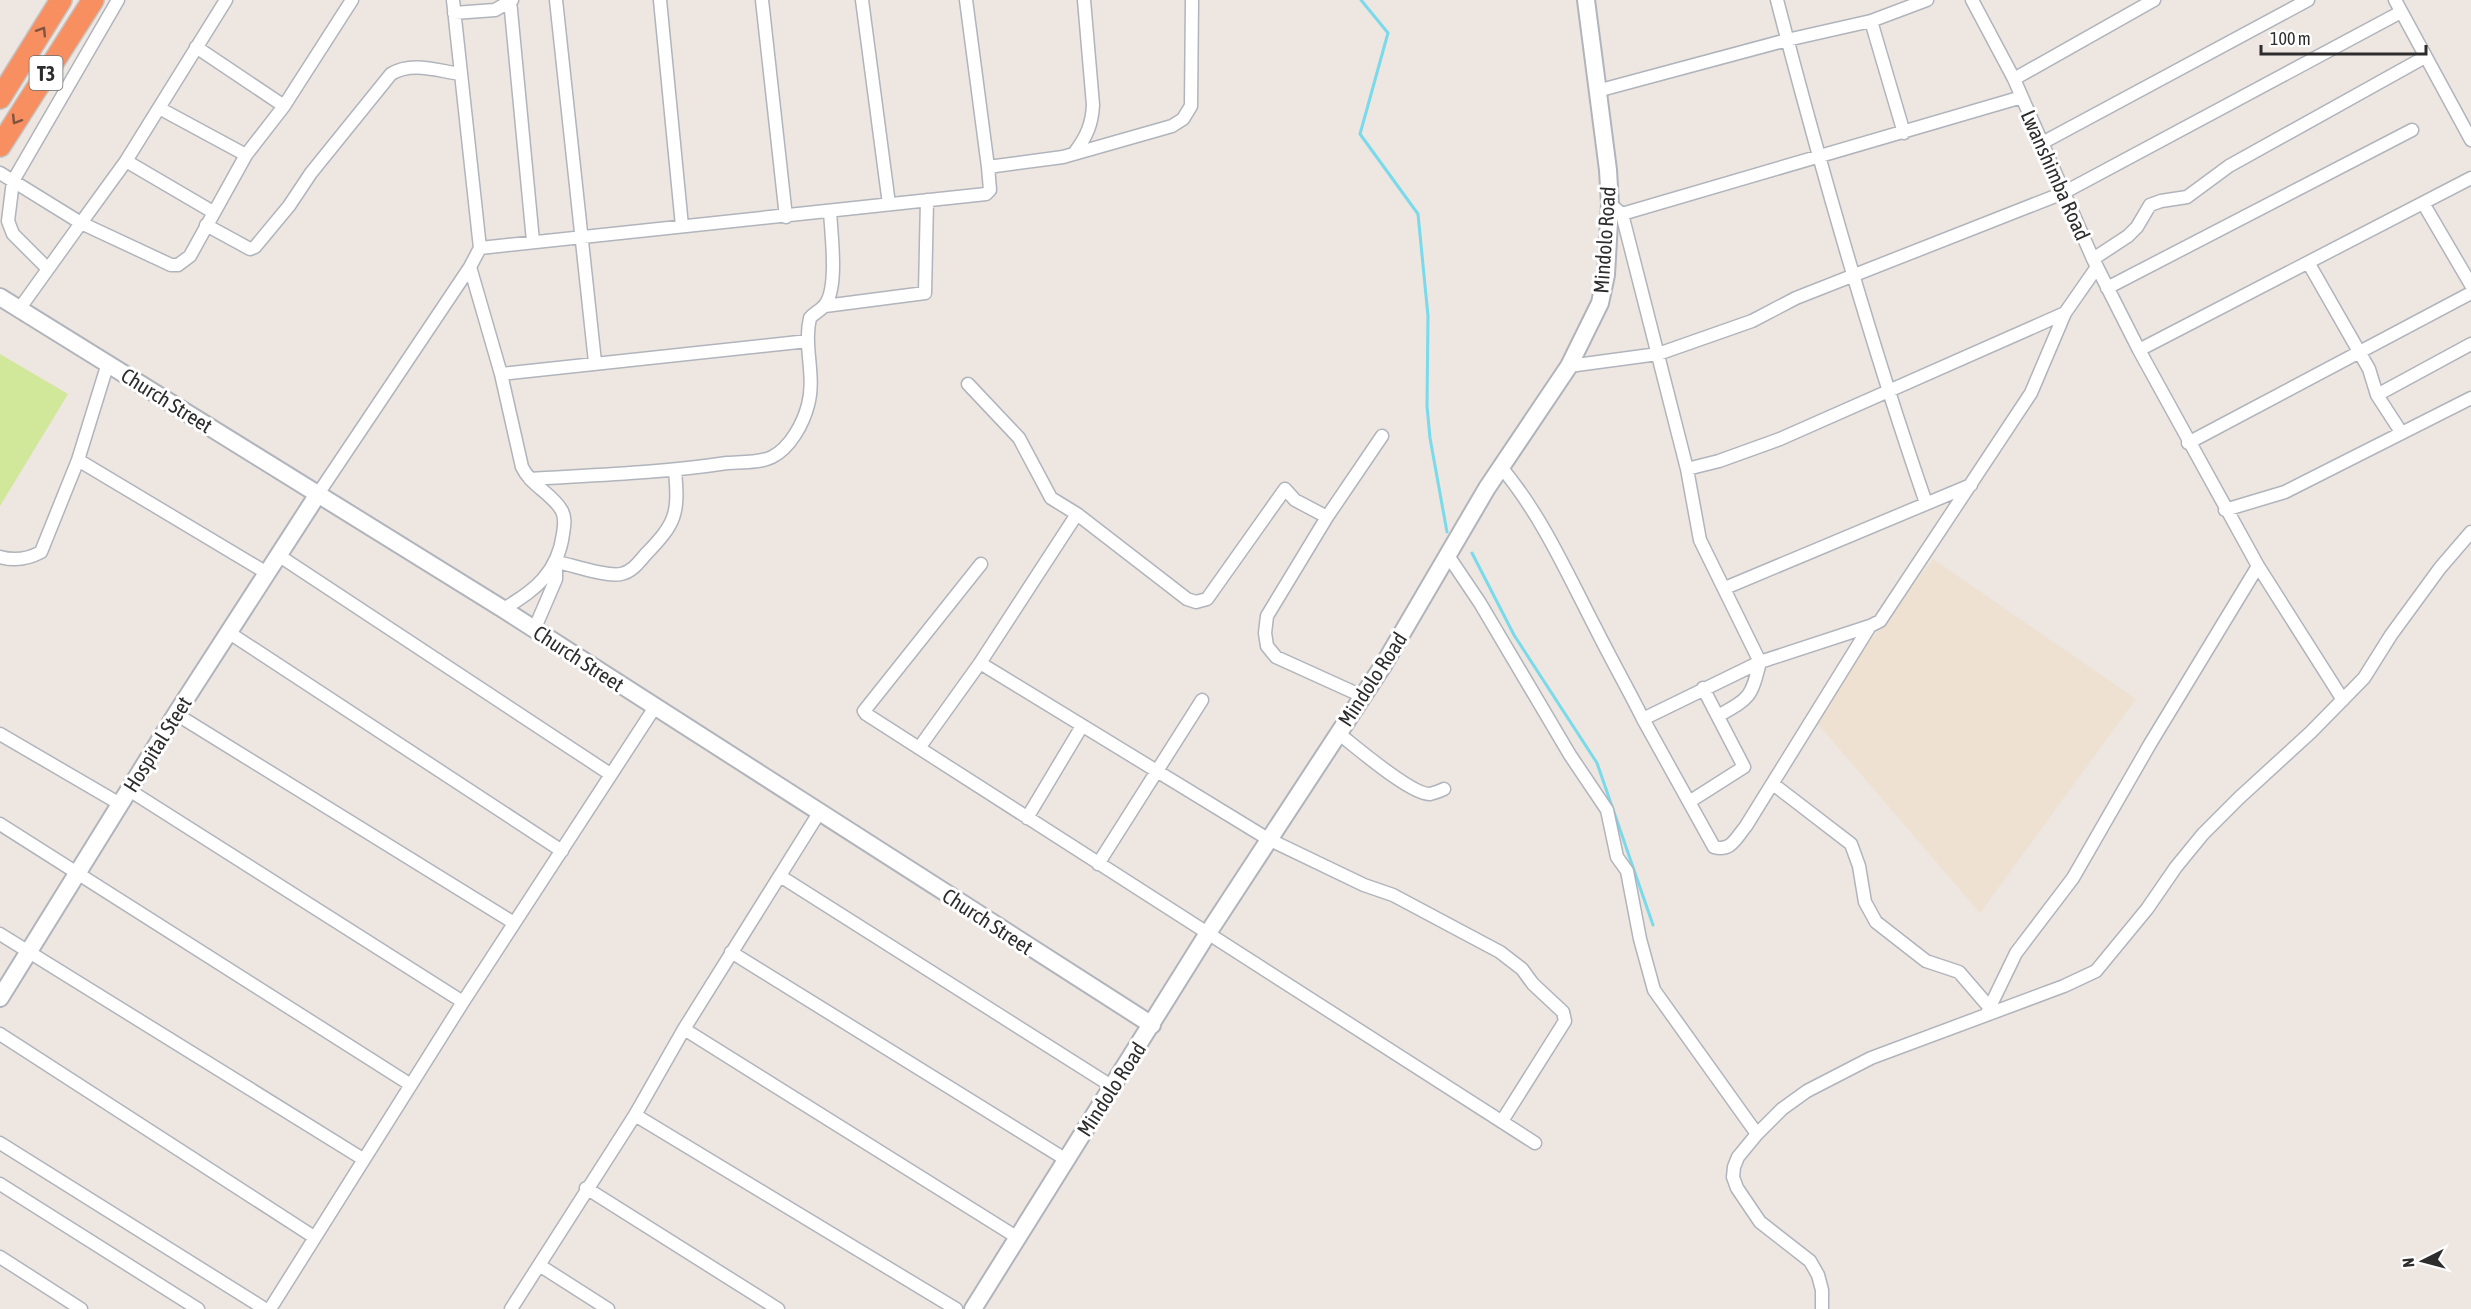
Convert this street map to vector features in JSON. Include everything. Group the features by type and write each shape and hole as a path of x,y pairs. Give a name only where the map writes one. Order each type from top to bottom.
{"highway":[{"name":"T3","path":"0,98 61,0"},
{"name":"T3","path":"0,146 93,0"}],"street":[{"path":"48,269 12,234 8,221 13,181 118,0"},
{"path":"20,308 126,161 226,0"},
{"path":"0,173 81,223 171,265 178,265 190,256 246,155 284,106 352,0"},
{"path":"318,494 470,267 480,248 453,0"},
{"path":"454,13 495,9 511,0 533,241"},
{"path":"556,0 596,362"},
{"path":"660,0 682,226"},
{"path":"762,0 786,217"},
{"path":"862,0 889,204"},
{"path":"480,248 786,217 989,193 988,167 966,0"},
{"path":"1075,152 1087,136 1094,105 1084,0"},
{"path":"988,167 1063,157 1172,126 1182,119 1191,106 1193,88 1191,0"},
{"name":"Mindolo Road","path":"973,1309 1208,933 1403,632 1447,554 1501,467 1569,366 1600,303 1616,209 1597,91 1586,0"},
{"path":"1777,0 1852,276 1887,391 1926,503"},
{"path":"1597,91 1787,40 1871,21 1927,0"},
{"name":"Lwanshimba Road","path":"1972,0 2014,79 2095,263 2139,351 2225,510 2343,700"},
{"path":"2014,79 2154,0"},
{"path":"2042,143 2308,0"},
{"path":"2395,0 2471,140"},
{"path":"1569,366 1658,354 1752,321 1796,298 2063,193 2401,12"},
{"path":"1871,21 1904,133"},
{"path":"196,47 284,106"},
{"path":"1643,718 1760,662 1870,626 1886,614 2031,393 2065,312 2095,263 2137,226 2150,205 2187,196 2229,166 2425,57"},
{"path":"206,225 242,246 250,249 255,247 289,207 310,173 391,74 401,68 414,67 461,74"},
{"path":"1718,716 1746,700 1760,662 1700,540 1687,470 1658,354 1616,209 1811,160 1820,155 1904,133 2022,97"},
{"path":"159,108 246,155"},
{"path":"2107,288 2412,130"},
{"path":"126,161 213,213"},
{"path":"2139,351 2309,264 2471,177"},
{"path":"530,479 675,471 771,457 785,446 798,430 808,404 810,381 807,341 810,318 825,306 925,292 927,200"},
{"path":"2423,203 2471,285"},
{"path":"825,306 830,291 833,268 830,211"},
{"path":"2309,264 2369,369 2378,395 2401,432"},
{"path":"470,267 501,374 522,467 530,479 563,513 565,522 561,548 556,562 556,579 534,630"},
{"path":"2188,443 2471,293"},
{"name":"Church Street","path":"1,297 503,609 1152,1025"},
{"path":"1687,470 1780,439 2065,312"},
{"path":"501,374 807,341"},
{"path":"2378,395 2471,344"},
{"path":"0,557 14,560 32,557 41,552 78,460 108,363"},
{"path":"968,384 1019,438 1050,498 1077,514 1187,599 1197,602 1207,599 1286,489 1295,500 1327,517"},
{"path":"2225,510 2284,492 2471,398"},
{"path":"1362,696 1276,657 1268,646 1265,633 1267,616 1327,517 1382,436"},
{"path":"78,460 267,573"},
{"path":"1501,467 1516,485 1559,554 1595,629 1714,847 1722,849 1729,847 1746,826 1870,626"},
{"path":"556,562 614,574 629,571 664,535 674,520 677,492 675,471"},
{"path":"1725,588 1971,485"},
{"name":"Hospital Steet","path":"0,998 176,714 318,494"},
{"path":"919,748 980,663 1077,514"},
{"path":"1822,1309 1822,1290 1818,1275 1810,1261 1761,1222 1737,1188 1733,1177 1734,1167 1738,1157 1757,1134 1782,1109 1807,1090 1871,1058 1989,1010 2064,986 2096,971 2203,834 2364,678 2391,634 2440,568 2471,532"},
{"path":"1447,554 1480,603 1570,755 1607,810 1617,856 1627,871 1640,939 1654,990 1757,1134"},
{"path":"278,555 610,774"},
{"path":"503,609 531,592 556,562"},
{"path":"981,564 864,711 1098,864 1535,1143"},
{"path":"1989,1010 2016,953 2073,878 2150,744 2258,566"},
{"path":"228,632 561,851"},
{"path":"980,663 1268,839 1364,885 1393,895 1500,952 1522,969 1533,984 1563,1012 1565,1021 1502,1121"},
{"path":"1689,802 1744,767 1703,688"},
{"path":"1098,864 1202,700"},
{"path":"0,1143 267,1309 655,707"},
{"path":"176,714 514,923"},
{"path":"1027,818 1082,726"},
{"path":"1338,733 1395,777 1422,792 1430,794 1443,789"},
{"path":"0,734 120,804"},
{"path":"1773,784 1851,844 1860,866 1865,902 1876,922 1926,961 1959,972 1989,1010"},
{"path":"129,790 463,1002"},
{"path":"511,1309 586,1188 635,1115 684,1029 819,813"},
{"path":"0,824 411,1085"},
{"path":"780,876 1113,1087"},
{"path":"0,934 363,1159"},
{"path":"731,952 1065,1159"},
{"path":"684,1029 1018,1238"},
{"path":"0,1034 314,1237"},
{"path":"635,1115 956,1309"},
{"path":"0,1184 198,1309"},
{"path":"586,1188 778,1309"},
{"path":"0,1257 81,1309"},
{"path":"539,1265 608,1309"}],"shaded area":[{"path":"1933,559 2136,699 1980,913 1812,717"}],"green space":[{"path":"0,354 68,394 0,506"}],"waterway":[{"path":"1361,0 1388,33 1360,134 1418,214 1428,316 1427,406 1430,438 1447,532"},
{"path":"1472,553 1514,635 1597,763 1653,925"}]}
